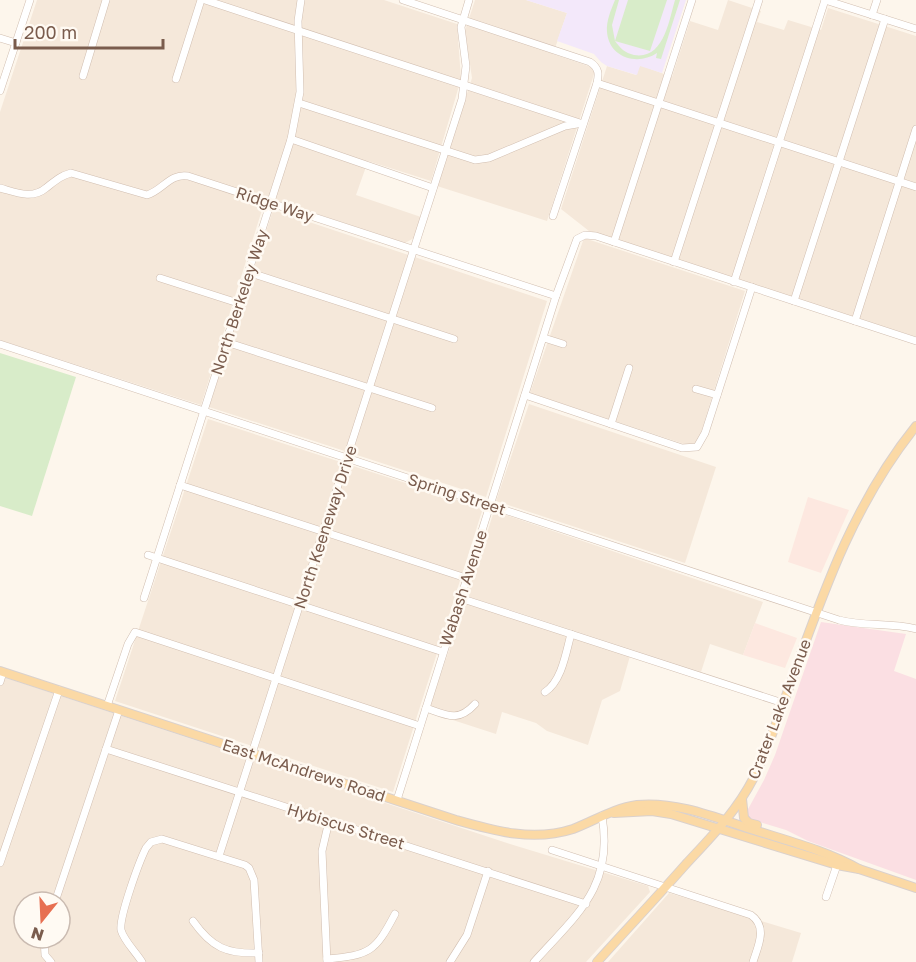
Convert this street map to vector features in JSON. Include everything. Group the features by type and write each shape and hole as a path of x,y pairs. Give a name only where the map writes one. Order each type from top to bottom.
{"main road":[{"name":"Crater Lake Avenue","path":"597,962 723,824 742,799 761,762 840,550 863,504 887,465 916,426"},
{"name":"East McAndrews Road","path":"2,671 482,828 526,836 563,831 606,815 661,812 787,840 839,858 859,869"},
{"path":"742,799 742,813 745,820 766,828 787,840"},
{"name":"East McAndrews Road","path":"723,824 837,865 859,869 916,888"}],"street":[{"path":"0,91 30,0"},
{"path":"83,76 106,0"},
{"path":"176,79 203,0 583,124"},
{"name":"North Berkeley Way","path":"144,598 291,139 299,103 301,0"},
{"path":"403,0 590,62 597,68 599,72 597,83 553,216"},
{"name":"North Keeneway Drive","path":"219,856 462,99 466,66 461,33 469,0"},
{"path":"692,0 614,242 916,340"},
{"path":"674,262 759,0"},
{"path":"734,282 825,0 916,29"},
{"path":"872,15 877,0"},
{"path":"794,301 885,20"},
{"path":"0,38 16,43"},
{"path":"597,83 916,187"},
{"path":"299,103 480,160 565,126 583,124"},
{"path":"855,321 916,129"},
{"path":"291,139 433,188"},
{"name":"Ridge Way","path":"0,188 26,195 37,194 61,176 71,173 147,195 159,190 172,178 181,175 556,296"},
{"name":"Wabash Avenue","path":"397,800 556,296 577,239 587,235 614,242"},
{"path":"248,272 454,339"},
{"path":"160,278 238,303"},
{"path":"525,395 682,448 698,447 705,433 752,287"},
{"path":"544,338 563,344"},
{"path":"226,342 432,408"},
{"name":"Spring Street","path":"0,344 816,613 856,624 894,625 916,629"},
{"path":"611,424 629,368"},
{"path":"696,389 717,395"},
{"path":"180,485 466,578"},
{"path":"148,555 443,652"},
{"path":"460,597 783,703"},
{"path":"107,706 128,644 135,632 420,726"},
{"path":"545,692 554,684 558,676 572,634"},
{"path":"0,682 2,671"},
{"path":"0,863 59,690"},
{"path":"426,708 458,716 475,704"},
{"path":"60,890 119,710"},
{"name":"Hybiscus Street","path":"106,749 586,904"},
{"path":"534,962 586,904 595,887 602,867 606,815"},
{"path":"329,822 324,835 322,851 327,960 358,956 370,950 381,939 395,914"},
{"path":"142,962 121,928 142,855 148,845 162,839 245,865 253,874 259,962"},
{"path":"552,850 755,917 760,924 761,932 753,962"},
{"path":"826,897 837,865"},
{"path":"450,962 467,935 488,872"},
{"path":"194,921 207,939 221,948 236,953 259,953"}],"shaded area":[{"path":"37,0 384,0 457,24 461,79 431,181 368,161 356,195 421,217 414,238 405,243 266,197 201,405 0,340 0,112"},
{"path":"475,0 526,0 567,13 553,54 591,67 595,71 547,221 437,186 472,78 465,31"},
{"path":"526,0 686,0 662,73 640,66 637,75 607,66 594,54 557,41 567,13"},
{"path":"728,0 761,11 757,22 784,30 788,20 821,30 828,8 916,36 916,337 589,231 561,209 607,66 636,75 640,65 672,77 690,21 718,30"},
{"path":"273,210 547,301 486,497 209,407"},
{"path":"584,238 745,291 698,442 693,447 530,393"},
{"path":"529,404 716,467 685,563 496,501"},
{"path":"208,419 483,508 393,792 115,701"},
{"path":"808,497 849,510 821,573 788,562"},
{"path":"494,511 763,602 743,655 710,644 701,672 467,596"},
{"path":"465,603 630,656 620,691 602,700 588,745 547,731 536,723 502,712 496,734 428,712"},
{"path":"821,622 906,634 894,671 916,679 916,880 747,816 747,811 775,755"},
{"path":"755,623 797,638 785,668 743,655"},
{"path":"0,676 510,844 648,886 650,892 586,962 0,962"},
{"path":"669,893 801,933 792,962 608,962"}],"green space":[{"path":"615,0 619,0 612,25 615,41 628,53 644,55 659,45 664,37 675,0 680,0 661,59 656,58 657,53 641,59 633,59 613,48 609,41 607,28"},
{"path":"628,0 667,0 650,51 615,41"},
{"path":"0,353 76,377 32,516 0,506"}]}
